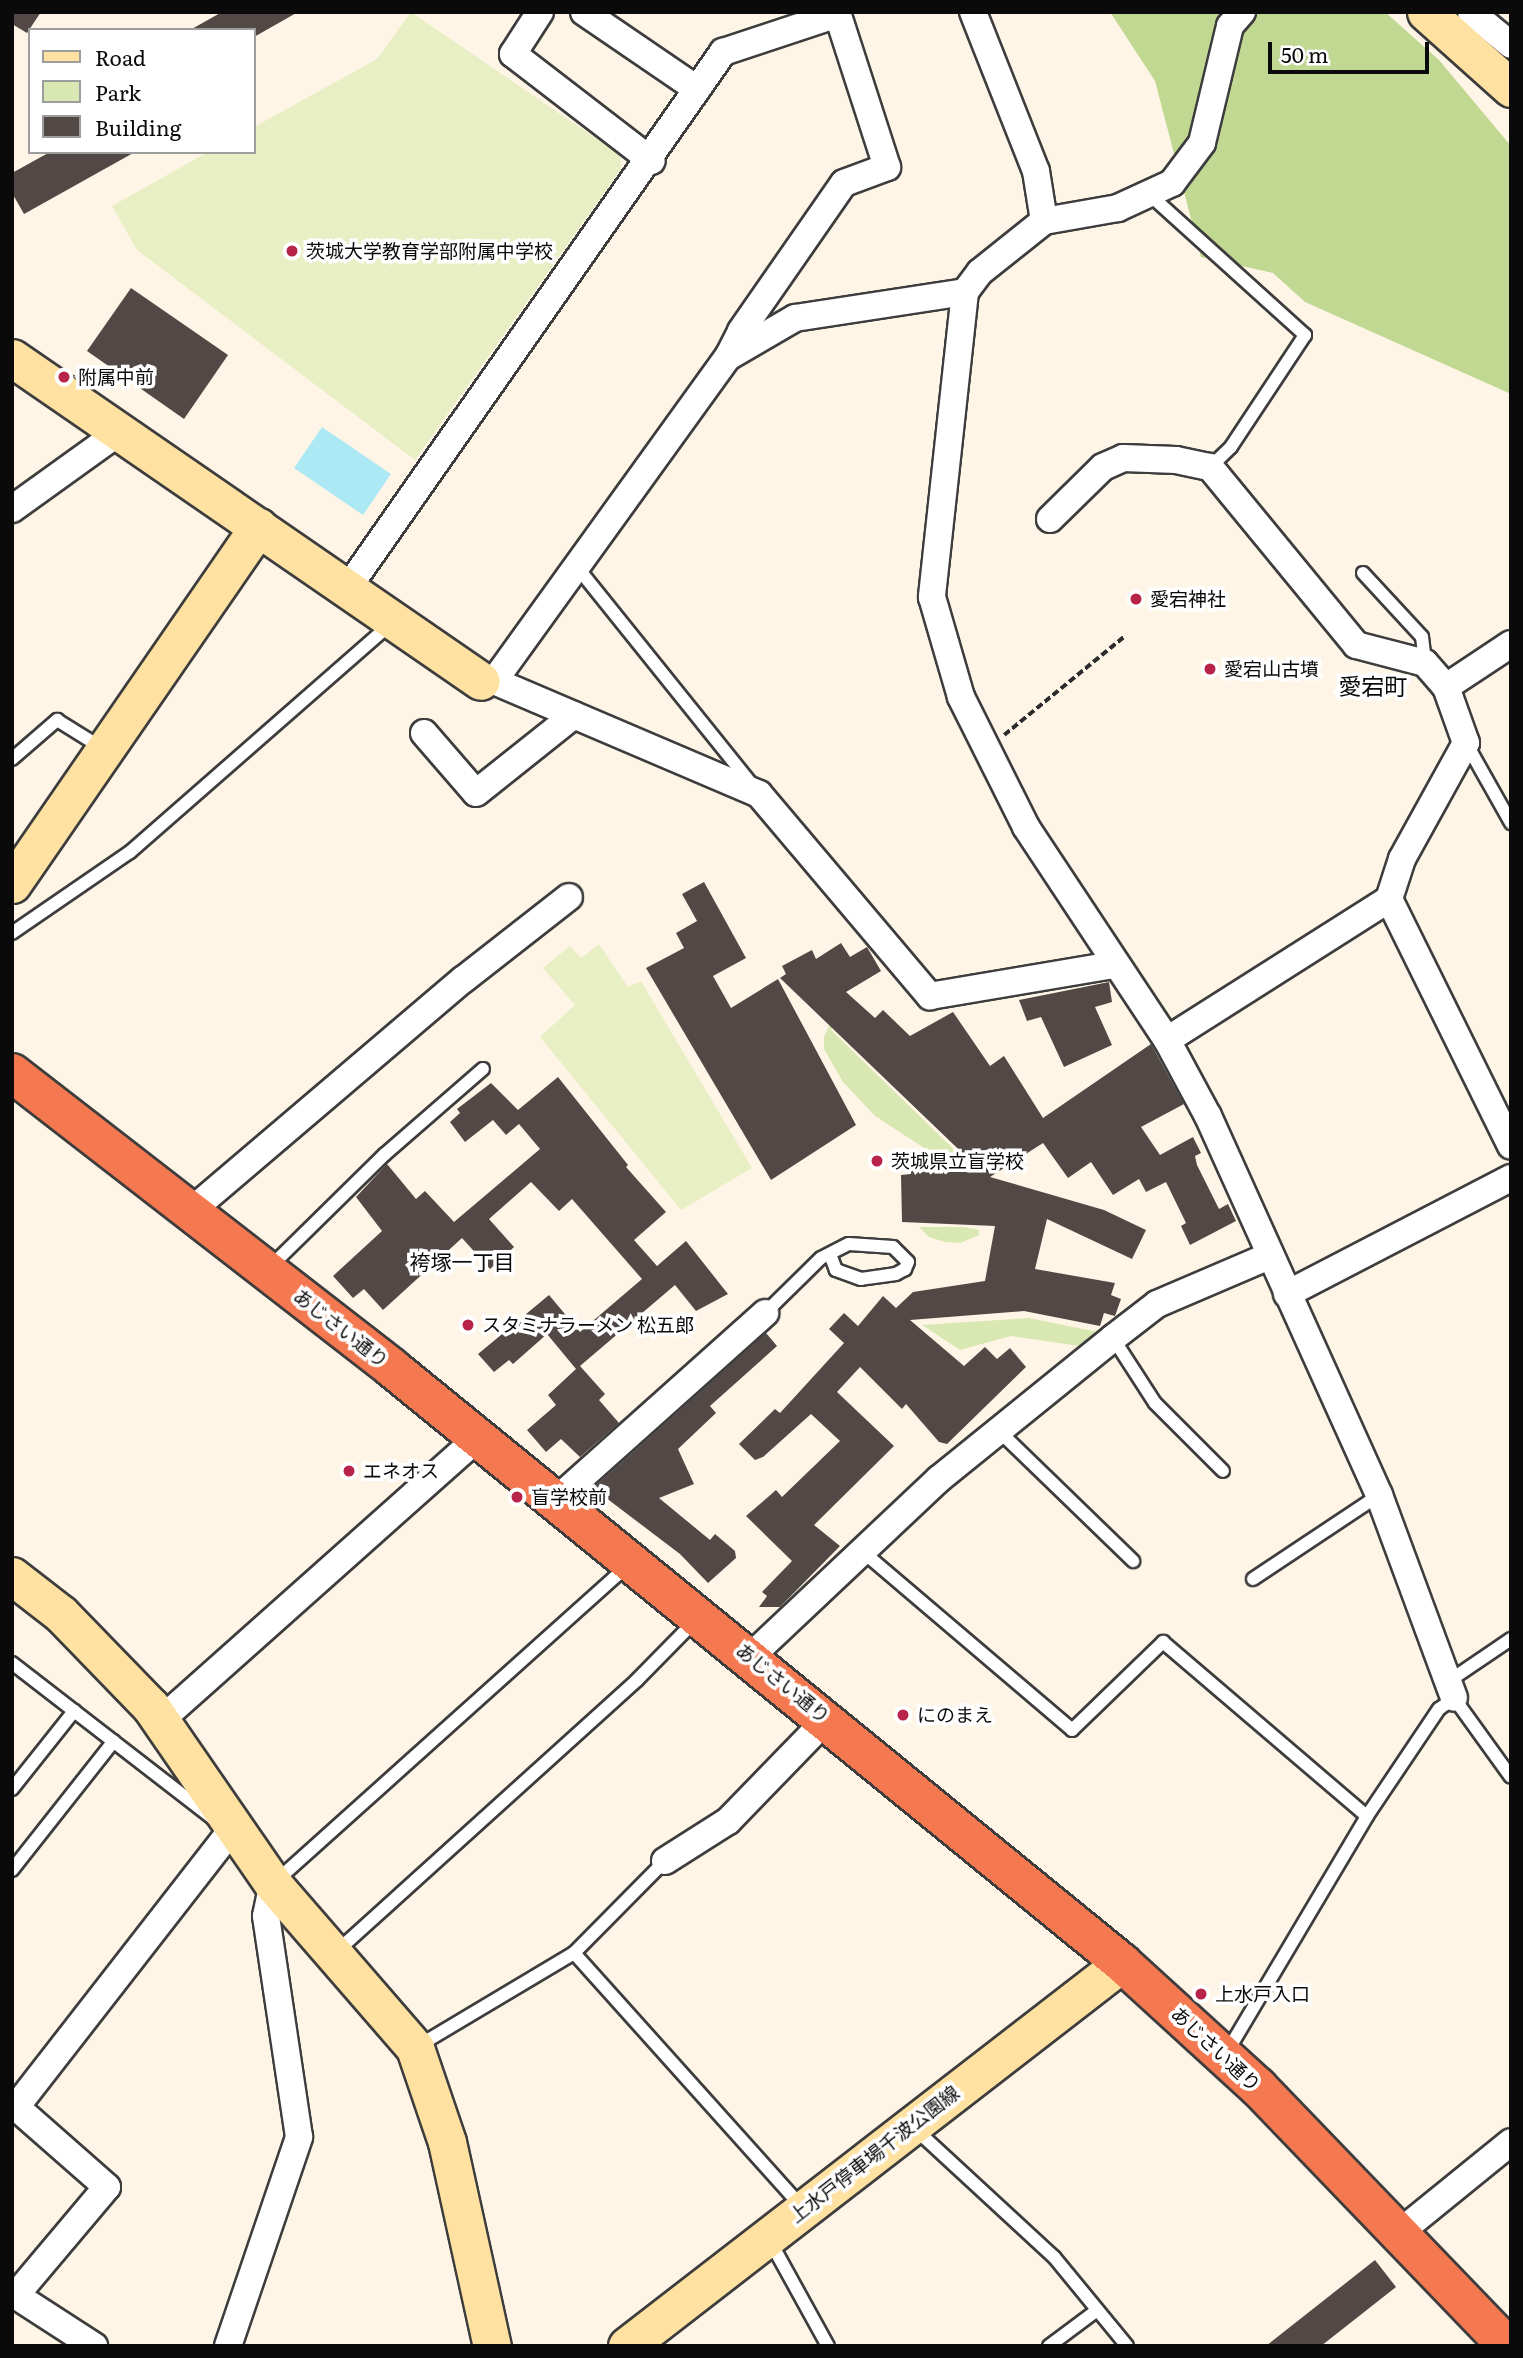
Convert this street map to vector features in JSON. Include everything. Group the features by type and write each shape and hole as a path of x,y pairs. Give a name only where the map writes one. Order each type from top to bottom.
{"highway":[{"name":"あじさい通り","path":"15,1081 191,1211 478,1438 827,1719 1122,1963 1225,2055 1399,2233 1496,2342"}],"street":[{"path":"540,12 513,54 652,160"},
{"path":"584,12 697,89"},
{"path":"973,12 1036,171 1044,221"},
{"path":"1242,12 1230,26 1202,143 1172,183 1118,208 1044,221 980,272 965,292 932,597 961,697 1026,827 1114,965 1167,1040 1208,1116 1286,1294 1379,1495 1452,1690"},
{"path":"1426,12 1511,88"},
{"path":"1471,12 1511,45"},
{"path":"347,589 652,160 723,52 838,13 887,167 844,183 741,331 728,357 577,567 487,681"},
{"path":"728,357 795,318 965,292"},
{"path":"12,358 393,621 487,681 760,794 930,996 1114,965"},
{"path":"12,509 119,432"},
{"path":"1050,519 1103,467 1123,458 1176,460 1210,467 1356,645 1425,663 1446,687 1466,743 1402,859 1389,899 1167,1040"},
{"path":"12,884 258,527"},
{"path":"1446,687 1511,644"},
{"path":"424,733 476,793 574,715"},
{"path":"191,1211 464,979 569,897"},
{"path":"1389,899 1511,1146"},
{"path":"1286,1294 1511,1178"},
{"path":"750,1657 862,1550 999,1431 1157,1304 1269,1256"},
{"path":"555,1501 765,1312"},
{"path":"161,1720 478,1438"},
{"path":"12,1576 61,1614 161,1720 272,1884 415,2048 447,2142 492,2346"},
{"path":"666,1861 728,1821 827,1719"},
{"path":"94,2346 14,2294 107,2187 14,2109 235,1826"},
{"path":"228,2346 299,2137 266,1916 272,1884"},
{"name":"上水戸停車場千波公園線","path":"627,2346 1122,1963"},
{"path":"1399,2233 1511,2143"}],"lane":[{"path":"1150,195 1305,334 1231,447 1210,467"},
{"path":"577,567 760,794"},
{"path":"1363,573 1422,637 1425,663"},
{"path":"12,933 131,852 393,621"},
{"path":"12,759 57,720 106,751"},
{"path":"1466,743 1511,823"},
{"path":"267,1270 384,1155 483,1069"},
{"path":"765,1312 830,1254 849,1244 868,1243 893,1247 908,1262 896,1274 861,1279 836,1270 830,1254"},
{"path":"1114,1338 1155,1403 1223,1471"},
{"path":"999,1431 1133,1561"},
{"path":"1253,1579 1379,1495"},
{"path":"862,1550 1072,1730 1163,1642 1367,1816"},
{"path":"272,1884 632,1562"},
{"path":"335,1954 637,1680 700,1616"},
{"path":"1225,2055 1367,1816 1452,1690 1511,1639"},
{"path":"12,1663 207,1816 235,1826"},
{"path":"1452,1690 1511,1777"},
{"path":"12,1789 74,1711"},
{"path":"12,1870 114,1741"},
{"path":"415,2048 574,1953 666,1861"},
{"path":"574,1953 804,2208"},
{"path":"911,2126 1054,2257 1127,2346"},
{"path":"768,2237 828,2346"},
{"path":"1049,2346 1096,2311"}],"path":[{"path":"985,748 1037,712 1125,636"}],"green space":[{"path":"411,12 620,155 621,169 415,460 137,250 112,206 204,154 256,154 256,126 377,59"},
{"path":"1110,12 1385,12 1439,60 1511,146 1511,394 1305,302 1273,273 1201,257 1155,81"},
{"path":"599,944 628,987 641,981 752,1168 681,1210 540,1037 575,1005 543,968 570,946 581,958"},
{"path":"848,1004 831,1030 966,1161 924,1148 875,1116 843,1082 824,1049 824,1037 835,1012"},
{"path":"919,1227 964,1227 979,1230 979,1235 960,1243 945,1242 929,1237"},
{"path":"1029,1318 1098,1332 1079,1346 1011,1336 960,1350 922,1325"}],"water":[{"path":"322,427 391,474 363,515 294,468"}],"building":[{"path":"12,12 41,12 27,33 12,24"},
{"path":"222,12 298,12 256,36 256,28 194,28"},
{"path":"46,154 131,154 24,214 12,193 12,173"},
{"path":"131,288 228,355 184,419 87,351"},
{"path":"704,882 746,958 713,976 731,1008 778,979 856,1125 771,1180 646,968 684,948 676,933 697,921 682,894"},
{"path":"841,943 850,957 867,947 881,971 846,992 875,1018 883,1010 910,1036 953,1012 990,1066 1004,1056 1043,1118 1151,1044 1184,1104 1141,1127 1160,1155 1193,1137 1201,1153 1195,1156 1197,1165 1219,1209 1228,1204 1236,1221 1190,1245 1181,1226 1186,1223 1166,1182 1146,1192 1139,1179 1113,1195 1091,1162 1068,1178 1043,1143 990,1177 1104,1210 1146,1230 1132,1259 1047,1219 1035,1269 1115,1283 1111,1295 1121,1299 1115,1316 1104,1313 1100,1326 1024,1311 910,1320 964,1366 985,1347 997,1359 1010,1348 1026,1367 947,1444 939,1442 906,1404 902,1409 860,1367 837,1392 894,1446 814,1525 840,1546 780,1607 759,1607 767,1596 762,1592 792,1561 746,1516 776,1490 782,1497 840,1441 811,1414 763,1457 755,1460 739,1444 775,1409 780,1413 844,1343 829,1329 844,1313 858,1326 883,1296 896,1308 913,1292 985,1281 995,1226 902,1222 901,1175 911,1174 911,1168 978,1168 780,978 786,974 782,966 812,950 816,959"},
{"path":"1109,982 1112,1002 1095,1007 1112,1045 1064,1067 1041,1017 1027,1021 1019,1000"},
{"path":"558,1077 628,1165 626,1167 666,1212 634,1240 657,1266 686,1241 728,1294 696,1311 675,1285 580,1366 605,1394 599,1400 619,1423 580,1457 561,1439 546,1452 527,1430 556,1405 548,1395 576,1369 547,1334 513,1364 509,1360 494,1372 478,1354 549,1295 580,1332 642,1279 572,1199 559,1211 531,1182 489,1219 514,1247 490,1269 462,1238 383,1310 364,1289 353,1298 333,1276 382,1231 356,1197 387,1164 416,1199 425,1191 454,1222 540,1149 519,1124 506,1135 493,1120 465,1142 450,1122 460,1113 457,1109 491,1083 518,1110"},
{"path":"766,1333 777,1346 710,1406 716,1413 678,1449 694,1484 659,1498 710,1540 715,1534 735,1551 736,1558 708,1583 680,1554 593,1488"},
{"path":"1375,2260 1396,2287 1321,2346 1266,2346"}],"place":[{"name":"茨城大学教育学部附属中学校","path":"292,251"},
{"name":"附属中前","path":"64,377"},
{"name":"愛宕神社","path":"1136,599"},
{"name":"愛宕山古墳","path":"1210,669"},
{"name":"茨城県立盲学校","path":"877,1161"},
{"name":"スタミナラーメン 松五郎","path":"468,1325"},
{"name":"エネオス","path":"349,1471"},
{"name":"盲学校前","path":"517,1497"},
{"name":"にのまえ","path":"903,1715"},
{"name":"上水戸入口","path":"1201,1994"}],"district":[{"name":"愛宕町","path":"1373,685"},
{"name":"袴塚一丁目","path":"462,1261"}]}
